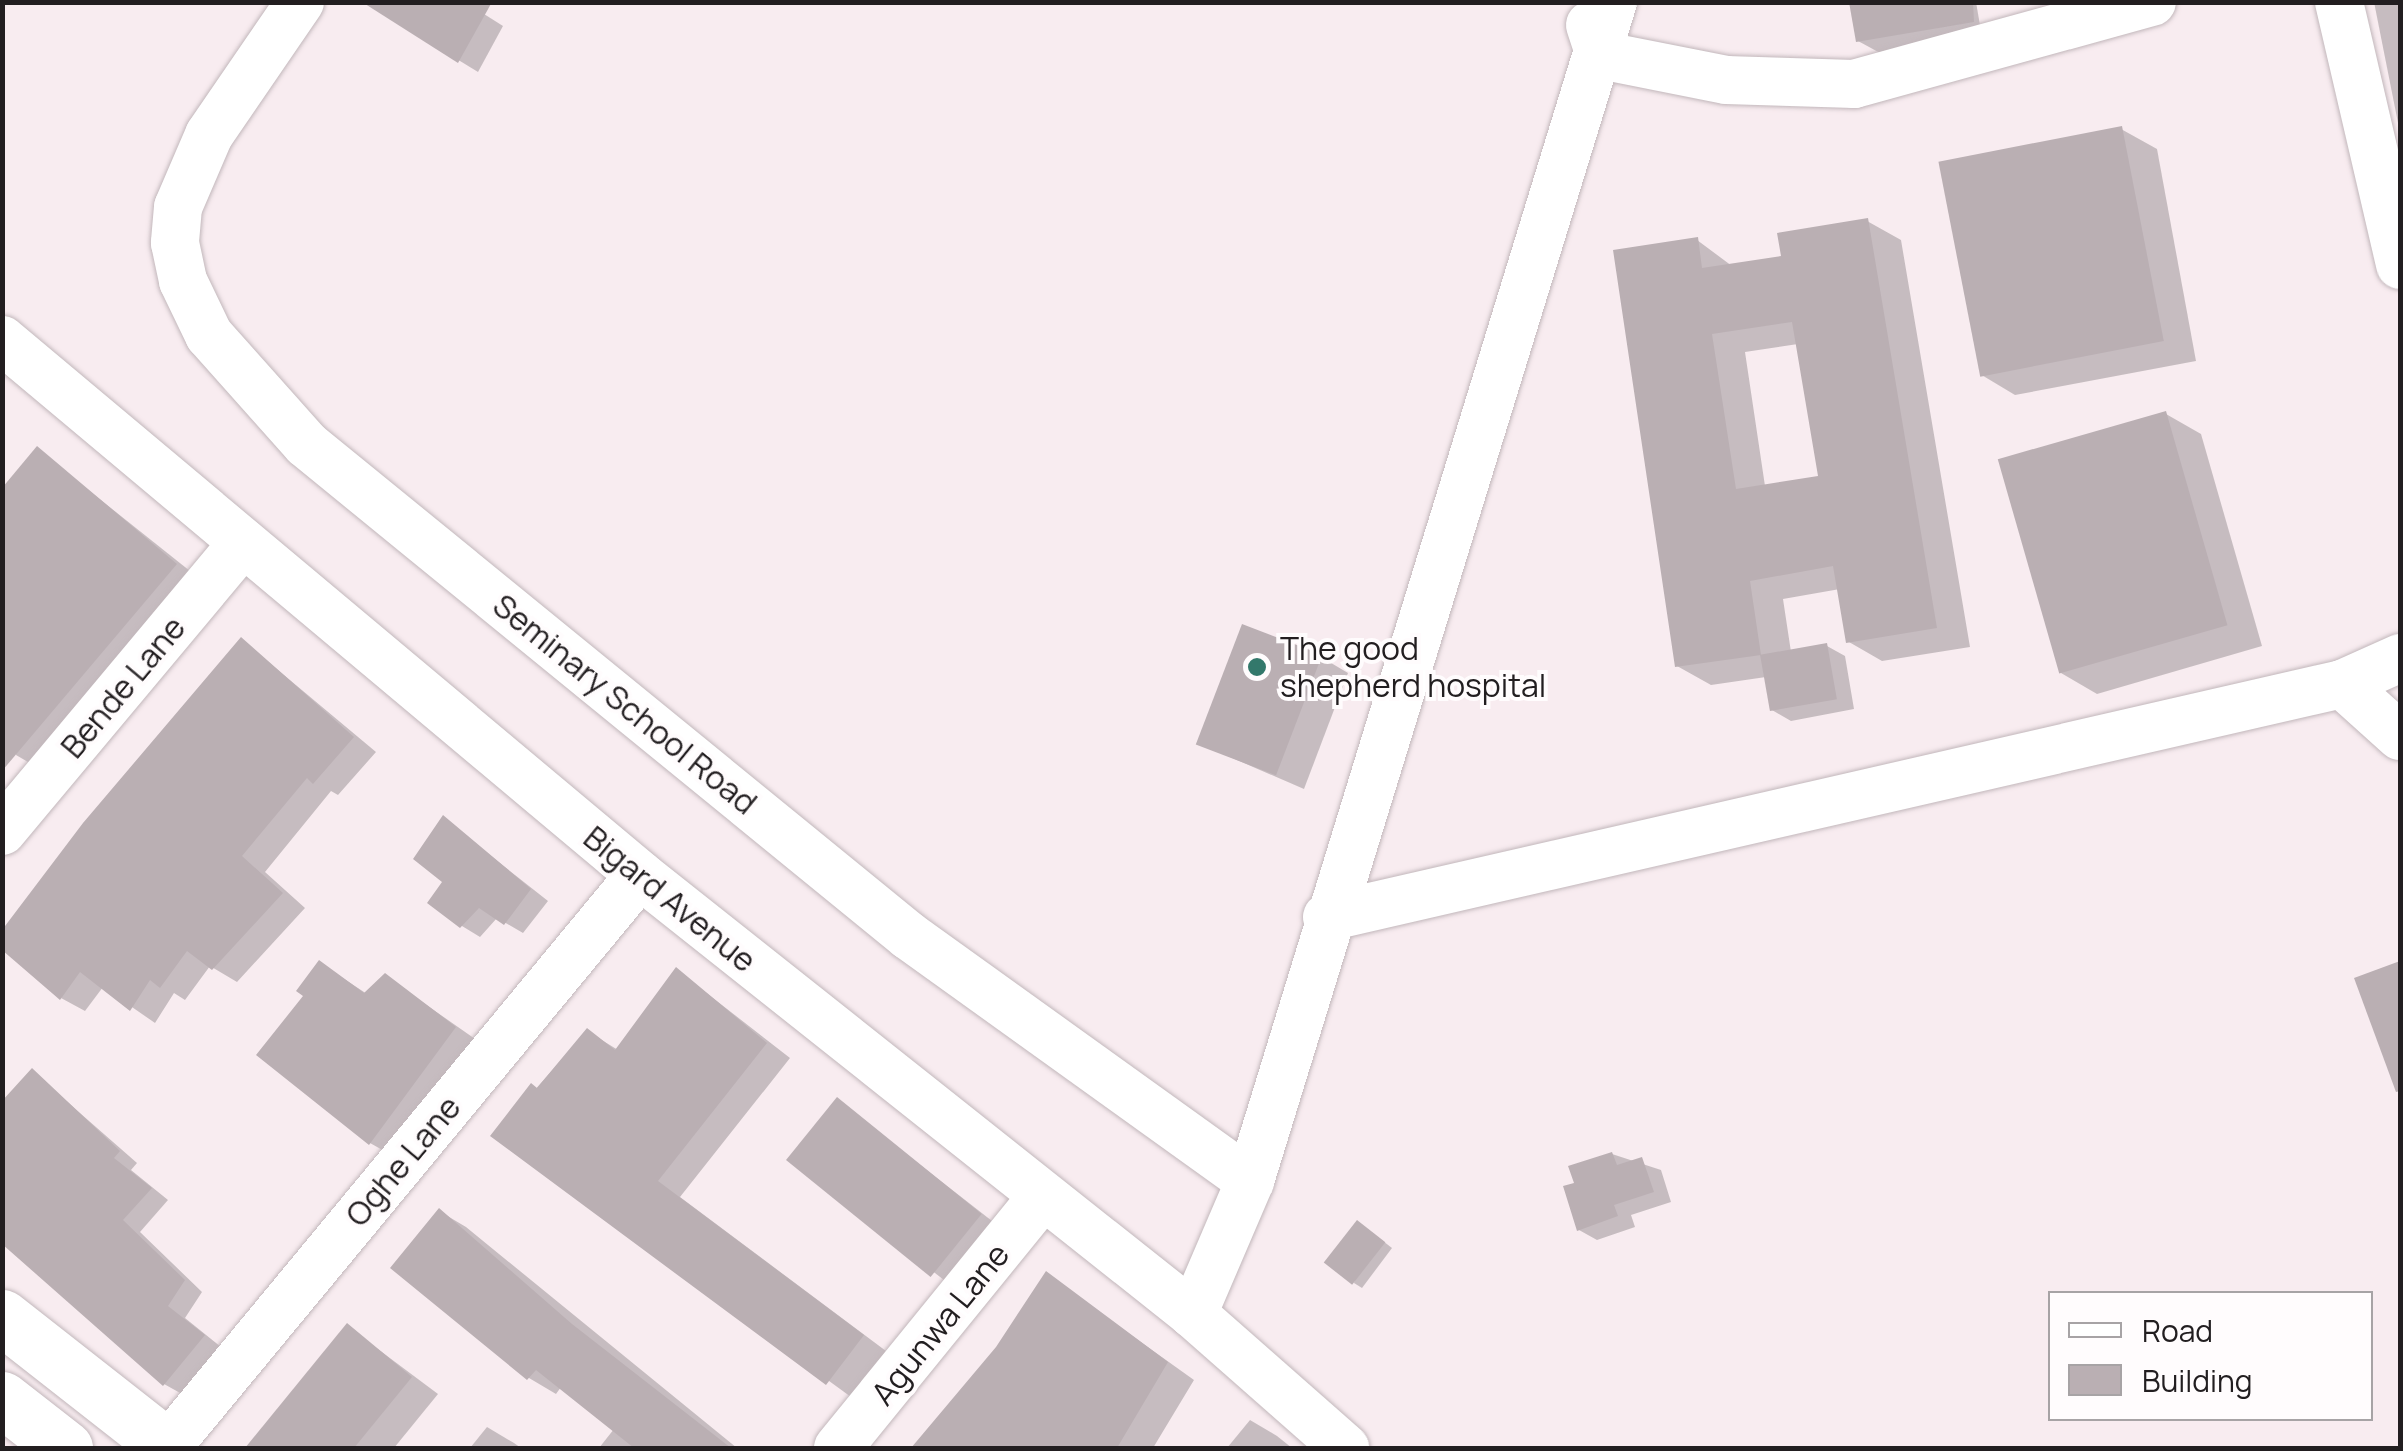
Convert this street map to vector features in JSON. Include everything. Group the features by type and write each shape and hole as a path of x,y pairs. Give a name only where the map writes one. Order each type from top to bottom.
{"main road":[{"path":"2,1316 168,1448"},
{"path":"2,1400 65,1448"}],"street":[{"name":"Seminary School Road","path":"300,2 210,135 178,207 175,243 183,282 208,335 306,444 909,936 1250,1181"},
{"path":"1583,2 1600,55"},
{"path":"1194,1314 1250,1181 1327,918 1600,55 1613,2"},
{"path":"1600,55 1726,80 1854,84 2152,2"},
{"path":"2338,2 2400,265"},
{"name":"Bigard Avenue","path":"2,340 640,875 1042,1198 1194,1314 1345,1448"},
{"name":"Bende Lane","path":"2,830 243,543"},
{"path":"1327,918 2342,684 2400,658"},
{"path":"2342,684 2400,736"},
{"name":"Oghe Lane","path":"168,1448 640,875"},
{"name":"Agunwa Lane","path":"838,1448 1042,1198"}],"building":[{"path":"362,2 492,2 458,63"},
{"path":"1849,2 1973,2 1974,22 1856,42"},
{"path":"2122,126 2164,341 1980,377 1938,162"},
{"path":"1868,218 1937,628 1846,643 1833,566 1750,581 1761,655 1675,667 1613,250 1698,237 1702,268 1781,256 1777,233","holes":["1792,322 1818,476 1736,489 1712,334"]},
{"path":"2166,411 2227,625 2059,674 1998,459"},
{"path":"37,446 177,564 2,771 2,488"},
{"path":"1242,624 1322,655 1276,775 1196,744"},
{"path":"241,637 354,737 313,784 307,778 242,856 283,893 212,970 187,951 160,988 150,980 130,1011 80,972 60,1000 2,950 2,930 83,823"},
{"path":"1827,643 1837,699 1770,711 1760,655"},
{"path":"443,815 531,889 504,925 479,908 460,928 427,903 442,882 413,859"},
{"path":"319,960 364,993 385,973 456,1027 369,1145 256,1055 303,996 296,991"},
{"path":"2400,961 2400,1091 2396,1092 2354,978"},
{"path":"676,967 767,1043 658,1181 864,1335 826,1385 490,1136 531,1083 537,1088 587,1028 615,1050"},
{"path":"32,1068 120,1151 114,1158 152,1188 123,1220 185,1280 168,1306 205,1335 163,1386 2,1244 2,1101"},
{"path":"837,1097 982,1214 931,1277 786,1160"},
{"path":"1612,1152 1617,1165 1642,1157 1654,1192 1614,1205 1618,1216 1577,1231 1563,1186 1574,1183 1568,1166"},
{"path":"439,1208 572,1324 731,1448 634,1448 536,1370 527,1380 390,1268"},
{"path":"1357,1220 1385,1242 1352,1285 1324,1263"},
{"path":"1046,1271 1168,1362 1117,1448 911,1448 996,1347"},
{"path":"347,1323 412,1377 354,1448 245,1448"}],"place":[{"name":"The good shepherd hospital","path":"1257,667"}]}
